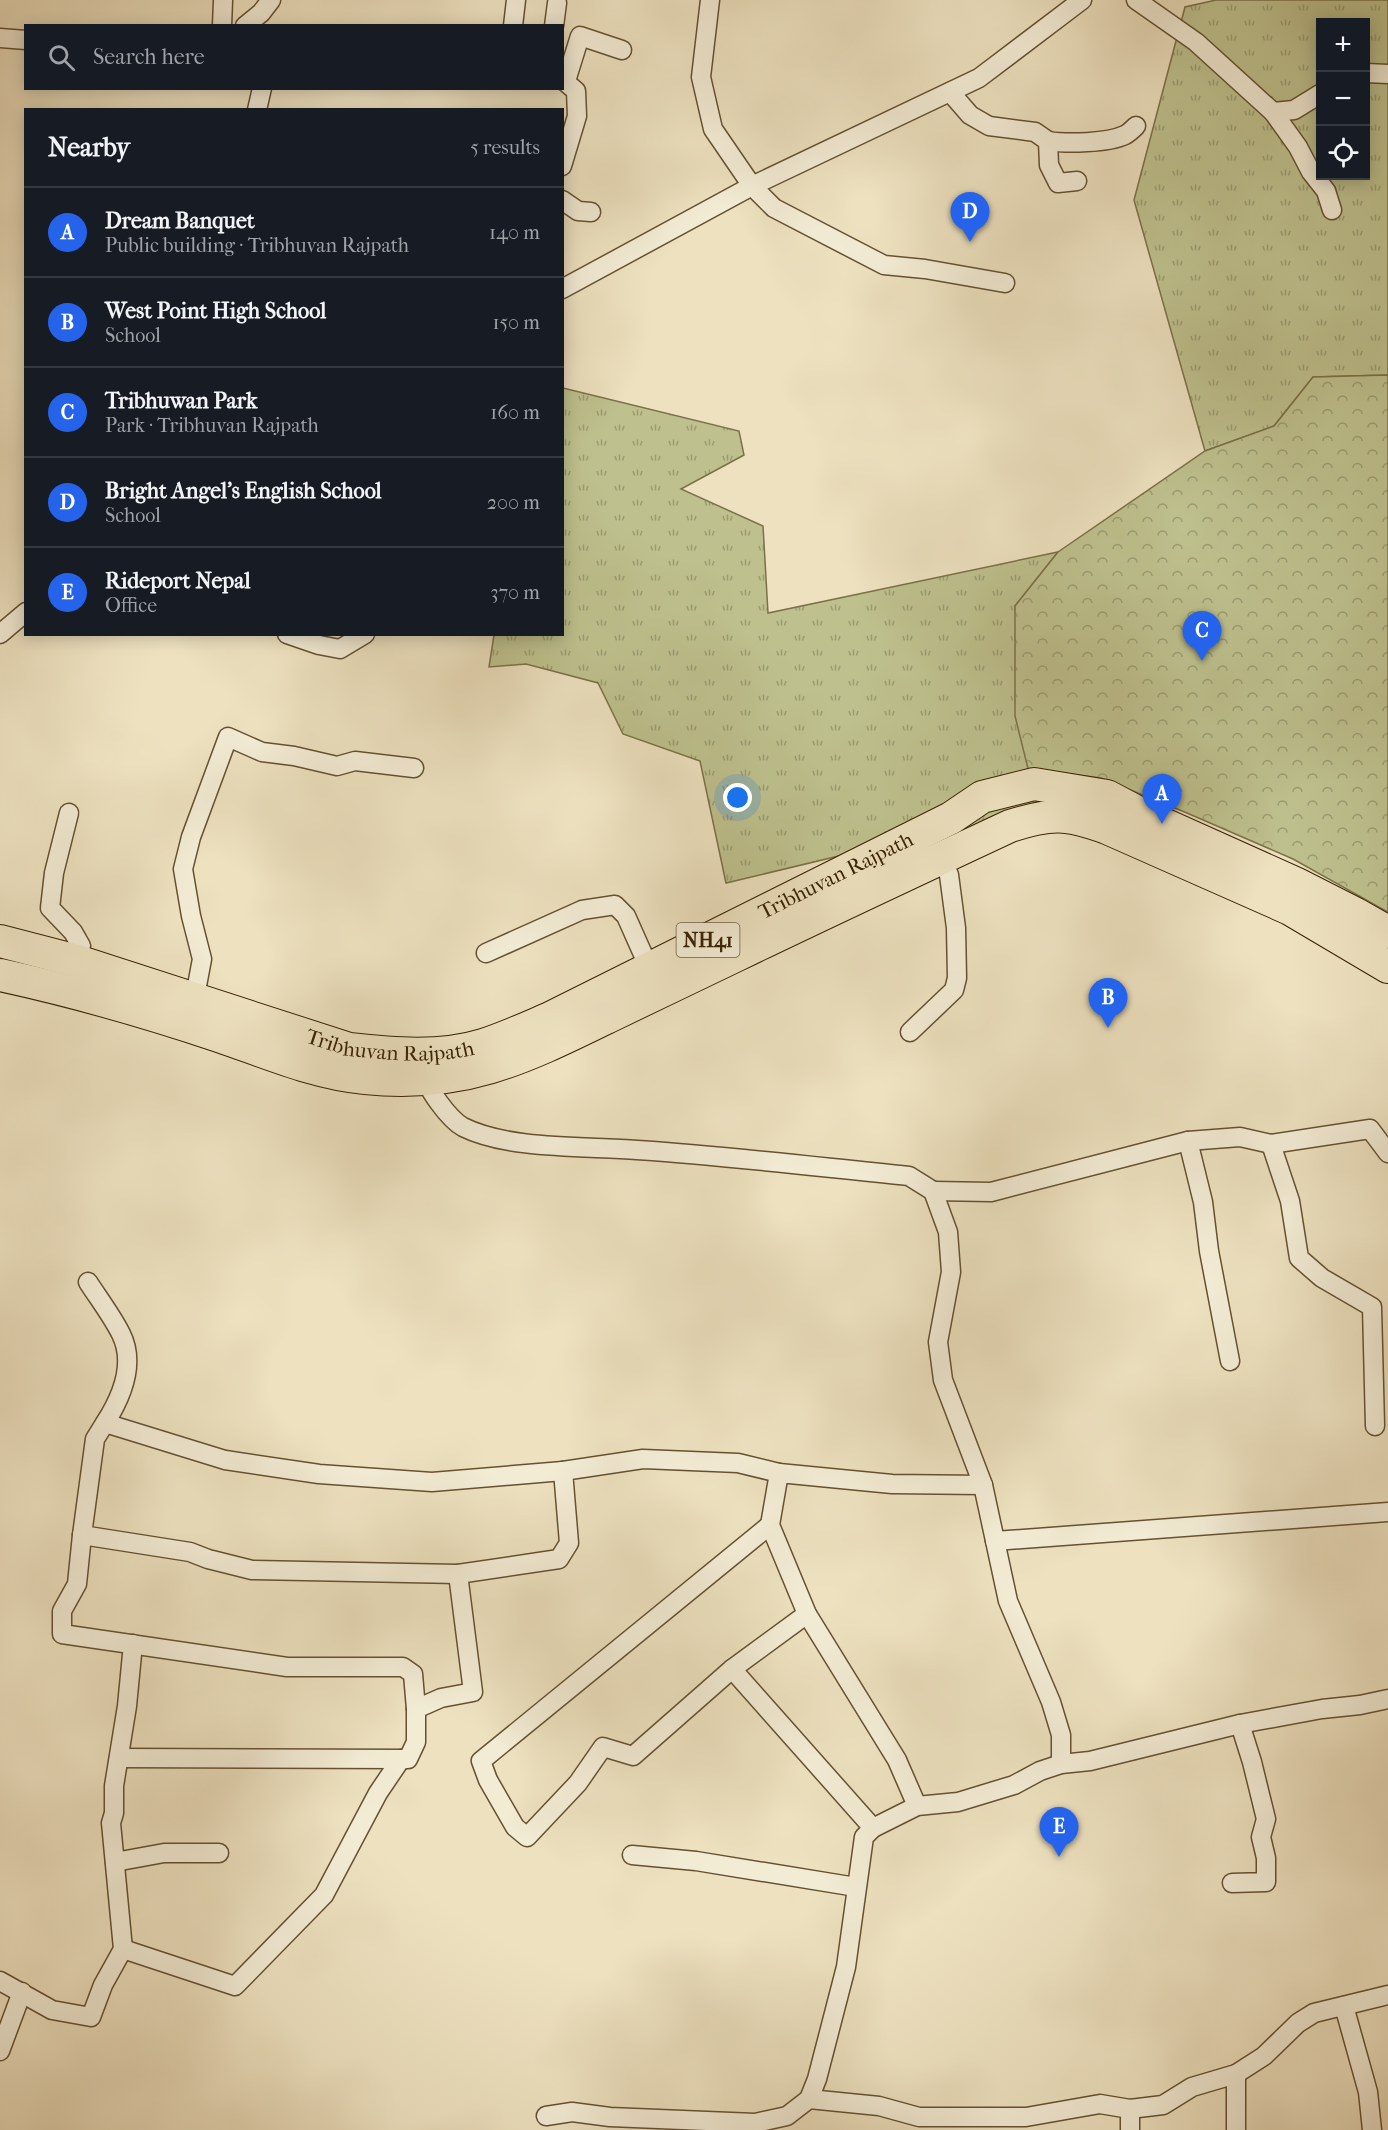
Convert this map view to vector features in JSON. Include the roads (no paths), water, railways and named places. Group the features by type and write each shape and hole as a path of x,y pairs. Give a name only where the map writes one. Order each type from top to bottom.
{"highway":[{"name":"Tribhuvan Rajpath","path":"423,1067 456,1051 482,1046 548,1019 650,970 951,818 982,797 1034,784 1107,796 1139,813 1295,883 1356,914 1385,949"},
{"name":"Tribhuvan Rajpath","path":"0,975 192,1012 349,1049 385,1053 423,1067 470,1074 537,1052 1010,826 1040,817 1060,816 1081,818 1385,949"},
{"name":"Tribhuvan Rajpath","path":"0,941 77,961 192,1012"}],"street":[{"path":"222,24 223,0"},
{"path":"513,24 516,0"},
{"path":"710,0 701,77 713,129 752,186 774,208 884,264 926,269 1005,284"},
{"path":"564,288 752,186 979,78 1082,0"},
{"path":"1136,0 1196,42 1273,112 1298,147 1311,172 1326,190 1332,210"},
{"path":"554,24 557,3"},
{"path":"564,30 622,50"},
{"path":"564,159 577,116 576,91 564,80 580,36"},
{"path":"0,38 24,40"},
{"path":"1370,73 1388,74"},
{"path":"257,108 262,90"},
{"path":"950,92 970,115 989,126 1035,132 1048,141 1063,143 1106,140 1126,135 1136,126"},
{"path":"1273,112 1294,110 1316,96"},
{"path":"1048,141 1049,165 1058,183 1077,181"},
{"path":"564,201 578,211 591,212"},
{"path":"0,634 24,614"},
{"path":"293,636 340,649 362,636"},
{"path":"192,1012 202,959 190,916 183,869 195,827 228,737 262,752 294,756 338,766 355,760 414,768"},
{"path":"69,813 54,873 50,908 73,932 81,946 77,961"},
{"path":"910,1032 954,990 957,978 956,928 949,874 942,858"},
{"path":"486,953 582,910 615,905 626,916 650,970"},
{"path":"423,1067 441,1105 461,1126 507,1142 638,1150 909,1176 933,1191 991,1192 1188,1141 1240,1137 1271,1144 1370,1129 1388,1153"},
{"path":"1188,1141 1203,1202 1209,1251 1230,1361"},
{"path":"1271,1144 1290,1201 1299,1258 1322,1278 1372,1307 1375,1426"},
{"path":"933,1191 948,1232 951,1272 938,1342 943,1380 983,1485 1008,1601 1051,1702 1061,1735 1061,1764"},
{"path":"88,1282 122,1335 127,1363 118,1403 95,1439 77,1584 62,1611 62,1634 287,1667 404,1667 413,1674 416,1708 416,1742 408,1759 119,1758"},
{"path":"105,1423 225,1460 319,1474 432,1482 563,1471 643,1459 738,1463 779,1473 892,1484 983,1485"},
{"path":"82,1534 190,1552 252,1570 458,1574 559,1559 569,1543 563,1471"},
{"path":"779,1473 770,1525 807,1614 897,1760 916,1806"},
{"path":"995,1541 1388,1512"},
{"path":"770,1525 481,1761 488,1780 515,1827 527,1837 579,1783 603,1747 633,1756 732,1669 807,1614"},
{"path":"416,1708 441,1698 472,1692 458,1574"},
{"path":"0,1981 52,2010 91,2017 103,1985 123,1949 111,1823 133,1644"},
{"path":"732,1669 873,1828"},
{"path":"546,2116 572,2112 610,2117 756,2122 787,2116 809,2099 817,2079 846,1967 864,1837 873,1828 916,1806 958,1802 1003,1789 1061,1764 1090,1761 1240,1724 1388,1699"},
{"path":"1232,1883 1266,1882 1266,1858 1261,1837 1266,1819 1240,1724"},
{"path":"123,1949 235,1986 324,1895 378,1793 401,1759"},
{"path":"115,1862 164,1854 219,1853"},
{"path":"632,1855 696,1861 856,1887"},
{"path":"0,2051 22,1992"},
{"path":"809,2099 879,2106 919,2123 1026,2123 1100,2104 1130,2109 1163,2105 1192,2087 1236,2074 1264,2056 1298,2023 1314,2013 1388,1995"},
{"path":"1344,2006 1368,2092 1371,2130"},
{"path":"1236,2074 1236,2130"},
{"path":"1130,2109 1130,2130"}],"place":[{"name":"Bright Angel's English School","path":"970,242"},
{"name":"Tribhuwan Park","path":"1202,661"},
{"name":"Dream Banquet","path":"1162,824"},
{"name":"West Point High School","path":"1108,1028"},
{"name":"Rideport Nepal","path":"1059,1857"}]}
